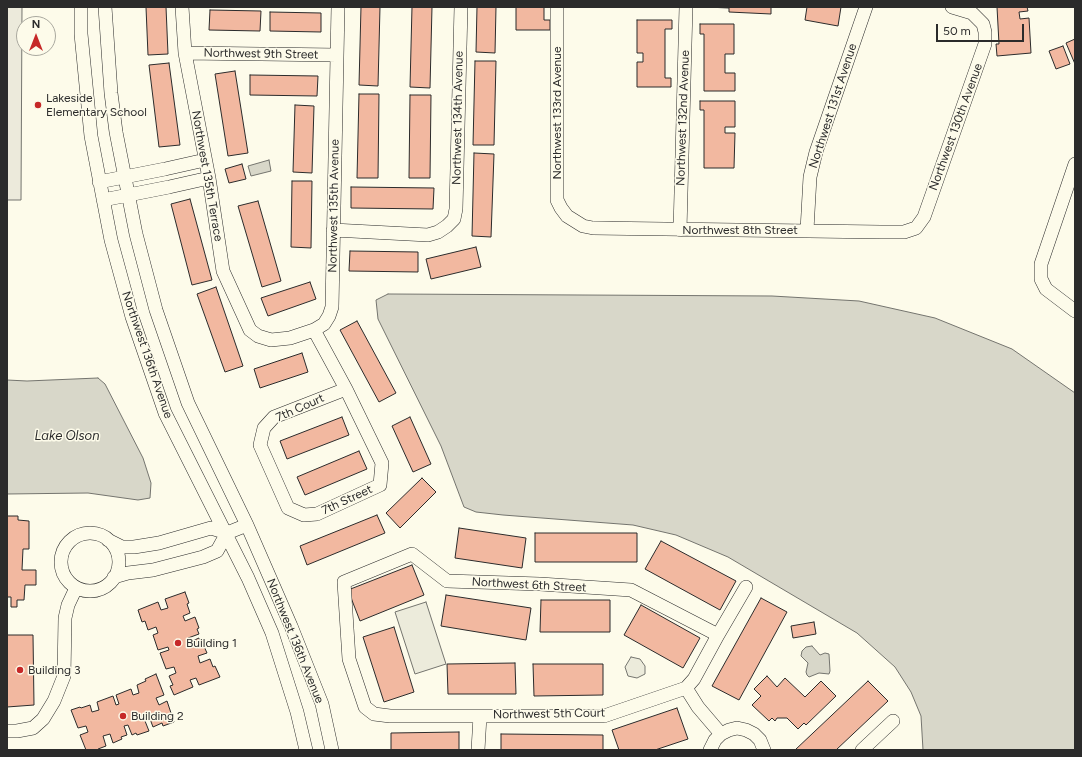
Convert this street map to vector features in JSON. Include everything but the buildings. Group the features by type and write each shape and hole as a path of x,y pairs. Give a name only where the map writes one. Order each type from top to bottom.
{"street":[{"name":"Northwest 136th Avenue","path":"81,7 81,34 91,136 111,240 132,317 165,413 227,533 272,633 297,712 306,750"},
{"name":"Northwest 136th Avenue","path":"104,7 111,93 124,177 136,234 156,310 188,403 247,525 291,626 322,704 332,750"},
{"name":"Northwest 135th Terrace","path":"182,7 185,53 209,178 224,271 250,330 258,336 271,340 281,340 314,330"},
{"name":"Northwest 135th Avenue","path":"314,330 324,324 332,307 338,7"},
{"name":"Northwest 134th Avenue","path":"333,230 428,235 438,232 454,219 456,209 461,7"},
{"name":"Northwest 133rd Avenue","path":"556,7 556,200 567,216"},
{"name":"Northwest 132nd Avenue","path":"680,230 686,7"},
{"name":"Northwest 131st Avenue","path":"807,230 810,177 816,152 866,7"},
{"name":"Northwest 130th Avenue","path":"916,228 924,217 985,44 983,24 972,13 952,7"},
{"name":"Northwest 9th Street","path":"185,53 337,55"},
{"path":"99,182 205,160"},
{"path":"1075,164 1071,193 1041,264 1041,279 1046,289 1075,311"},
{"path":"103,200 209,178"},
{"name":"Northwest 8th Street","path":"567,216 583,226 593,228 904,232 916,228"},
{"path":"314,330 346,389"},
{"name":"7th Court","path":"304,515 288,508 260,445 264,428 274,417 346,389"},
{"name":"7th Street","path":"304,515 317,514 380,485 382,463 346,389"},
{"path":"114,577 128,573 153,570 203,557 217,551 227,533 247,525"},
{"path":"106,538 113,545 119,562 117,572 114,577 105,587 96,590 86,591 76,588 63,575 61,556 64,548 70,540 78,536 88,533 97,534 106,538 122,547 134,547 159,543 211,528 227,533"},
{"name":"Northwest 6th Street","path":"374,714 365,706 349,659 344,582 412,554 447,581 540,584 631,590 718,635"},
{"path":"721,734 698,707 686,688 694,678 746,587"},
{"path":"7,731 33,728 43,719 54,701 64,676 64,618 76,588"},
{"name":"Northwest 5th Court","path":"374,714 390,716 604,716 686,688"},
{"path":"478,750 480,716"},
{"path":"862,750 893,721"},
{"path":"710,750 715,740 721,734 733,729 746,730 754,734 760,740 764,750"}],"shaded area":[{"path":"7,7 22,7 22,16 16,16 16,56 22,56 21,200 7,200"},
{"path":"426,602 446,664 415,674 395,612"},
{"path":"631,657 640,659 645,666 645,674 637,678 628,676 625,667"}],"water":[{"path":"269,160 271,171 251,176 248,166"},
{"path":"388,294 772,296 859,301 935,318 1012,349 1075,393 1075,750 923,750 921,716 911,692 895,667 857,633 728,557 676,535 633,525 503,515 476,512 464,507 441,446 378,319 376,300"},
{"name":"Lake Olson","path":"98,378 105,384 143,458 151,483 150,498 138,500 88,493 7,494 7,380 27,381"},
{"path":"812,646 820,655 825,653 829,654 829,674 819,673 809,677 807,675 806,672 808,663 801,656 802,651 806,647"}],"place":[{"name":"Lakeside Elementary School","path":"38,105"},
{"name":"Building 1","path":"178,643"},
{"name":"Building 3","path":"20,670"},
{"name":"Building 2","path":"123,716"}]}
